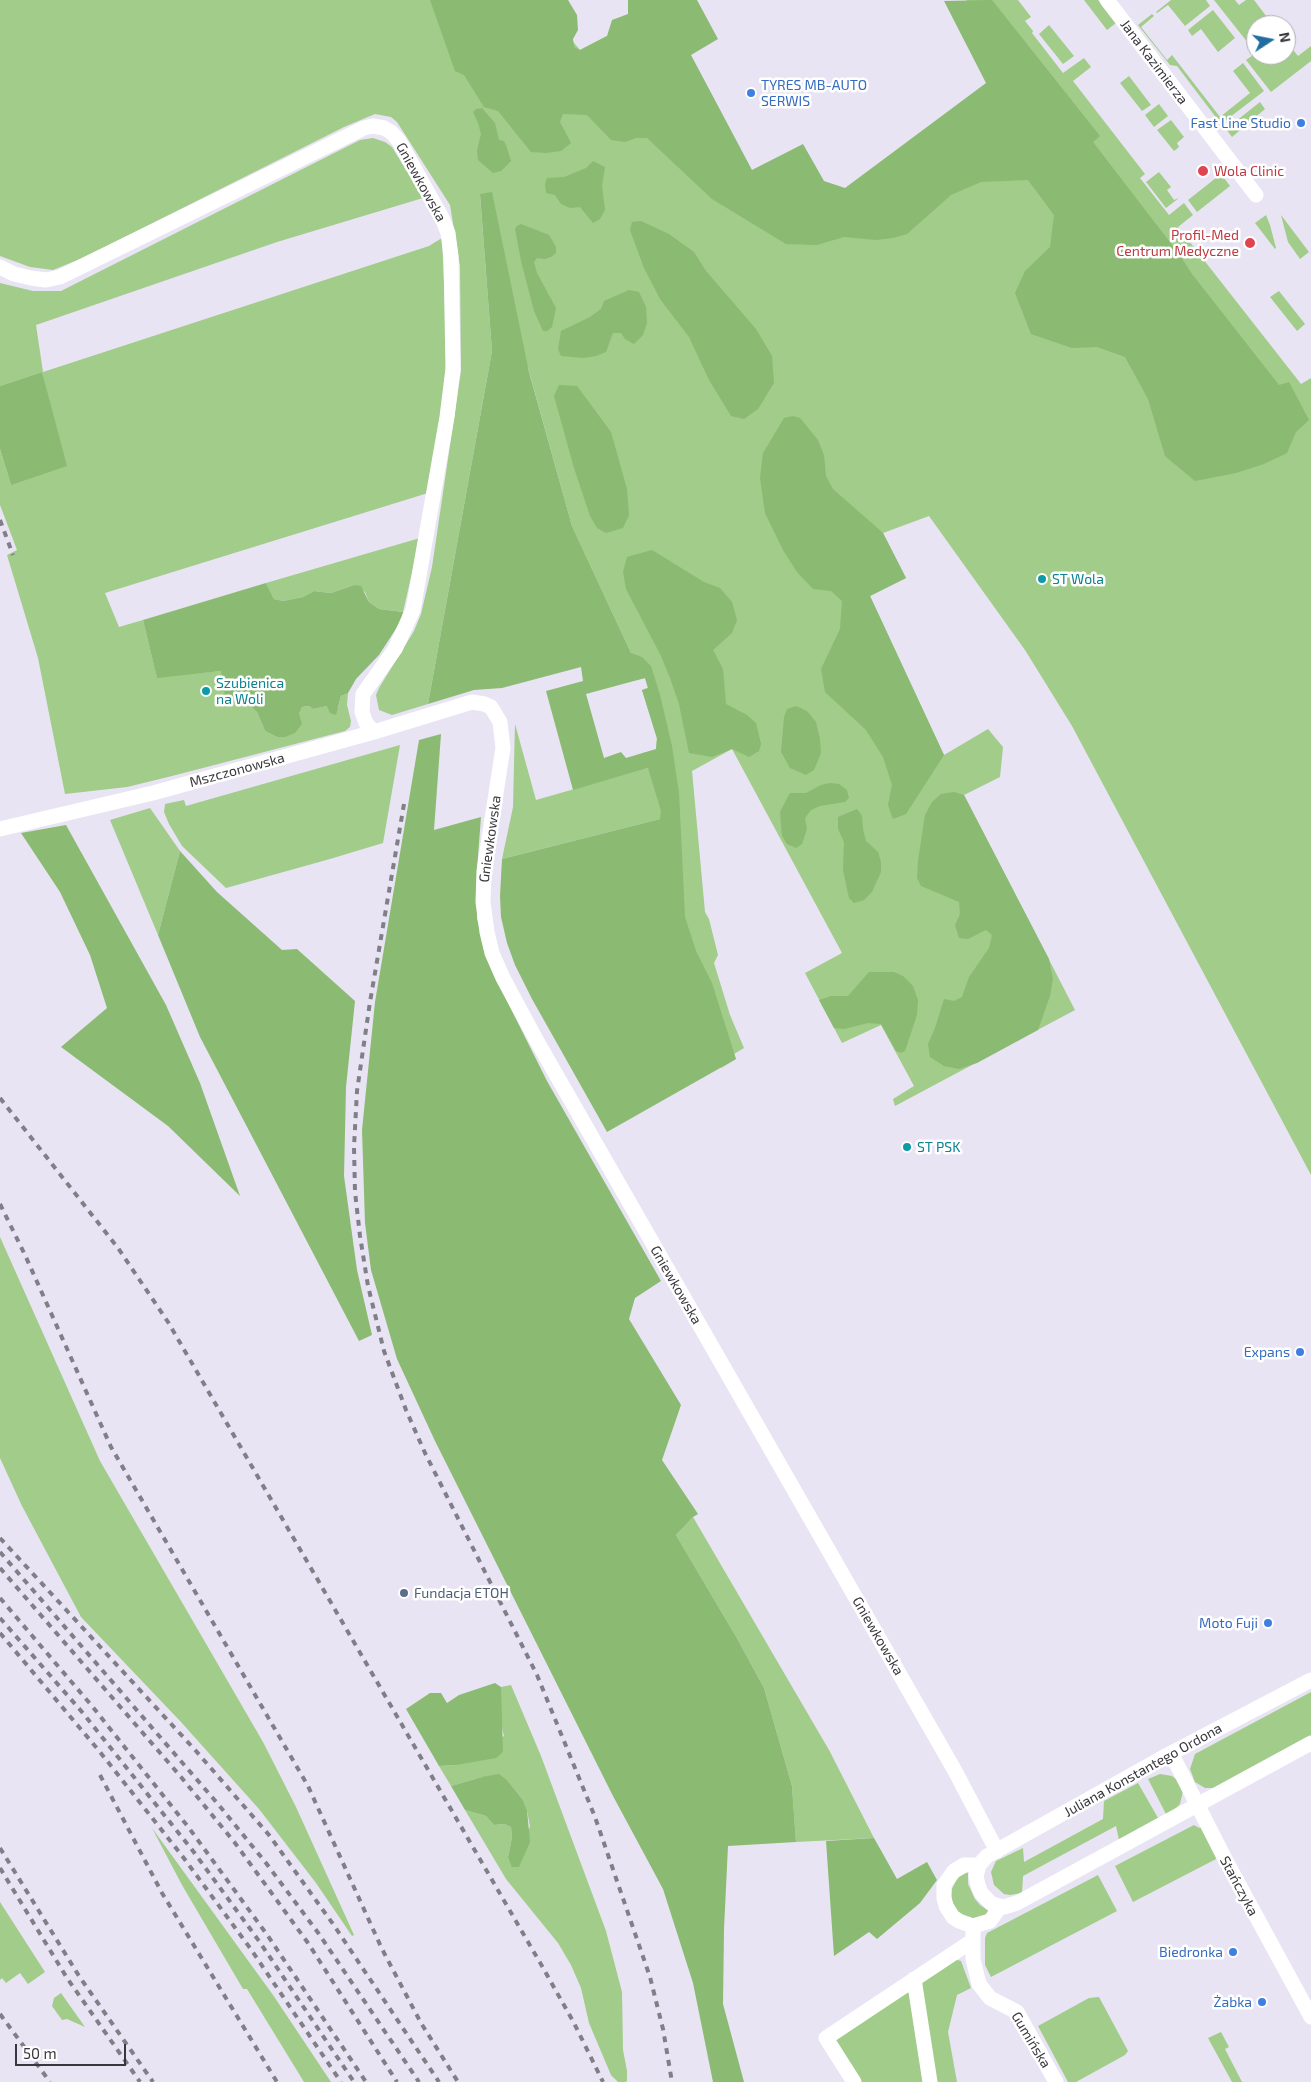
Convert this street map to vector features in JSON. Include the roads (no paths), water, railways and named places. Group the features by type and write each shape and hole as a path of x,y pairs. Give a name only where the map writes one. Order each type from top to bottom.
{"street":[{"name":"Jana Kazimierza","path":"1107,0 1256,195"},
{"name":"Gniewkowska","path":"0,267 14,274 31,278 46,280 60,277 364,128 373,126 392,132 399,141 442,218 448,233 451,256 453,369 448,418 414,610 395,649 363,694 362,712 366,723 374,732"},
{"name":"Gniewkowska","path":"472,702 491,707 500,722 502,734 501,769 484,871 483,902 489,939 503,978 538,1043 955,1771 997,1851"},
{"name":"Mszczonowska","path":"0,829 153,793 374,732 472,702"},
{"name":"Juliana Konstantego Ordona","path":"973,1933 950,1912 944,1898 944,1885 954,1871 964,1865 979,1865 987,1856 1171,1753 1311,1680"},
{"path":"979,1865 976,1876 982,1894 992,1904 1000,1907 1017,1903 1311,1743"},
{"name":"Stańczyka","path":"1171,1753 1229,1868 1311,2017"},
{"path":"854,2082 826,2038 914,1979 990,1921 1000,1907"},
{"name":"Gumińska","path":"973,1933 975,1973 979,1984 990,1998 1017,2012 1056,2082"},
{"path":"914,1979 930,2082"}],"railway":[{"path":"0,520 13,555"},
{"path":"404,804 370,1002 357,1091 354,1147 355,1192 368,1286 384,1351 406,1410 425,1453 537,1675 595,1817 650,1977 663,2029 672,2082"},
{"path":"0,1098 118,1248 168,1322 542,1966 574,2023 603,2082"},
{"path":"0,1204 25,1255 111,1447 308,1786 382,1949 421,2023 458,2082"},
{"path":"0,1538 196,1751 269,1835 333,1924 439,2082"},
{"path":"0,1552 218,1804 266,1863 319,1934 419,2082"},
{"path":"0,1568 181,1777 235,1843 308,1943 397,2082"},
{"path":"0,1598 92,1706 189,1828 268,1936 366,2082"},
{"path":"0,1618 82,1712 193,1851 259,1941 354,2082"},
{"path":"0,1633 100,1752 183,1857 250,1948 341,2082"},
{"path":"100,1775 162,1893 277,2082"},
{"path":"0,1848 79,1976 153,2082"},
{"path":"0,1868 67,1978 140,2082"},
{"path":"0,2014 50,2082"}],"place":[{"name":"TYRES MB-AUTO SERWIS","path":"751,93"},
{"name":"Fast Line Studio","path":"1301,123"},
{"name":"Wola Clinic","path":"1203,171"},
{"name":"Profil-Med Centrum Medyczne","path":"1250,243"},
{"name":"ST Wola","path":"1042,579"},
{"name":"Szubienica na Woli","path":"206,691"},
{"name":"ST PSK","path":"907,1147"},
{"name":"Expans","path":"1300,1352"},
{"name":"Fundacja ETOH","path":"404,1593"},
{"name":"Moto Fuji","path":"1268,1623"},
{"name":"Biedronka","path":"1233,1952"},
{"name":"Żabka","path":"1262,2002"}]}
